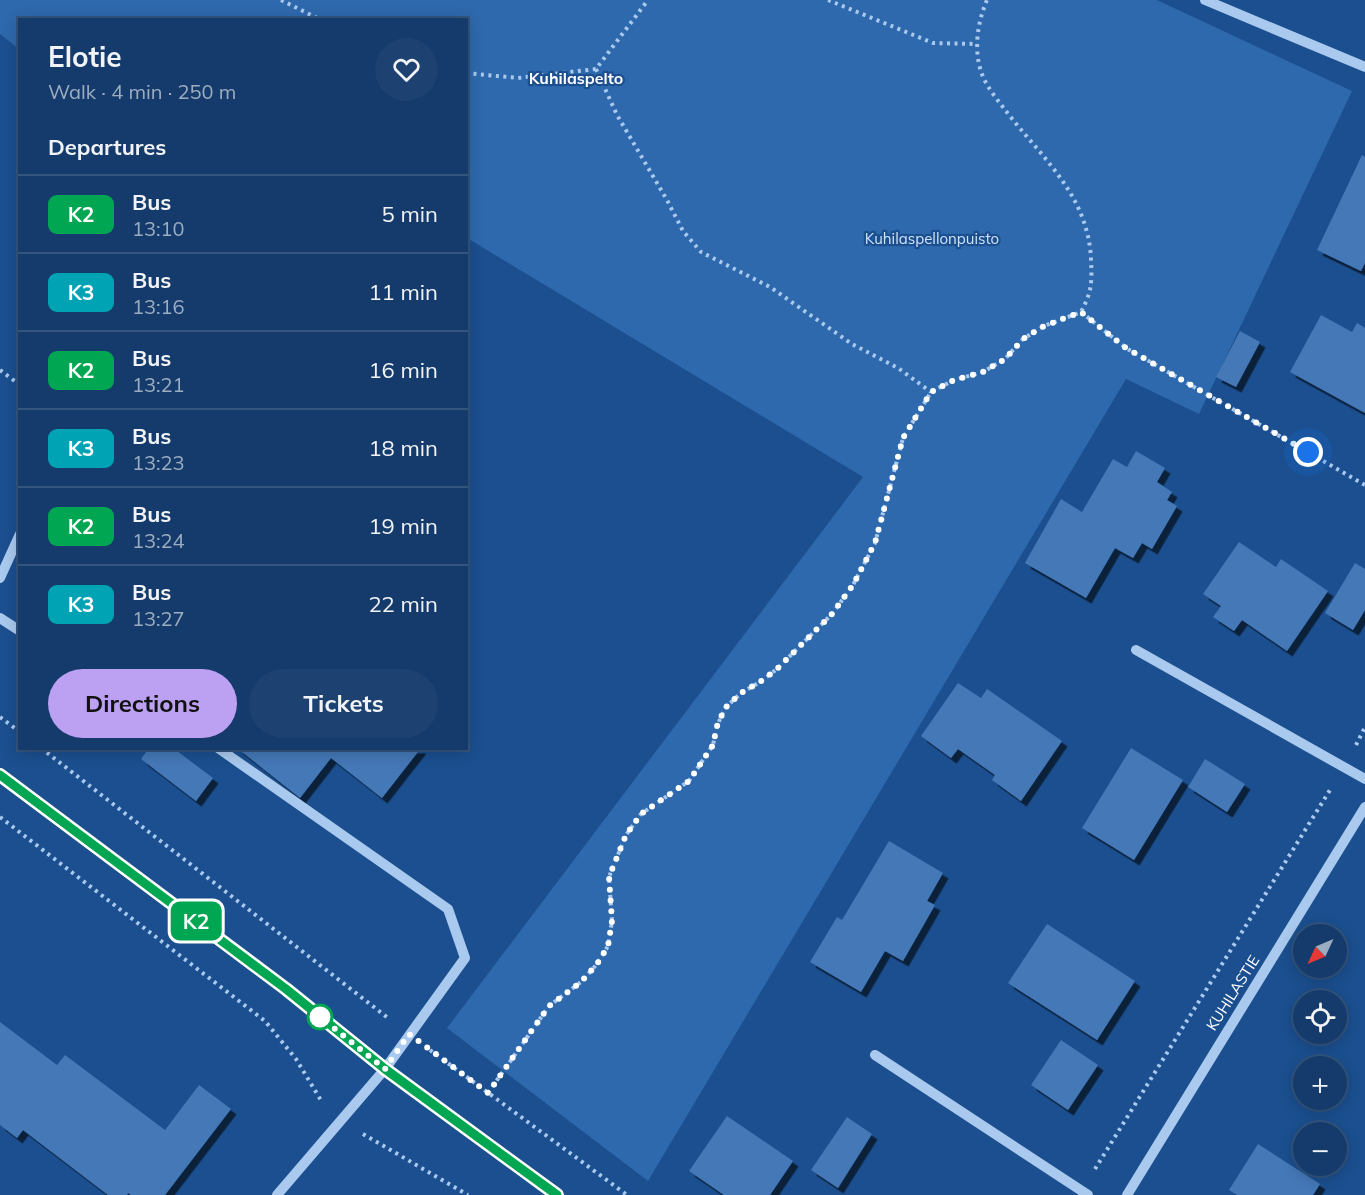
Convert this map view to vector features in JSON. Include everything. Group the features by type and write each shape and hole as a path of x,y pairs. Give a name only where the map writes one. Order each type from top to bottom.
{"street":[{"path":"1205,0 1365,67"},
{"path":"0,578 18,538"},
{"path":"0,618 18,630"},
{"path":"1136,650 1365,779"},
{"path":"221,750 448,909 465,958 385,1069 277,1195"},
{"path":"0,775 286,989 385,1069 557,1195"},
{"name":"KUHILASTIE","path":"1127,1195 1365,807"},
{"path":"875,1055 1085,1193"}],"path":[{"path":"280,0 317,18"},
{"path":"468,73 518,78 596,69 648,0"},
{"path":"828,0 933,43 977,44"},
{"path":"488,1093 549,1006 581,982 597,964 608,946 612,921 609,877 626,835 641,814 689,781 713,745 717,726 725,708 741,693 777,669 832,614 853,585 875,543 903,438 931,392 954,380 983,372 1005,359 1023,339 1044,326 1081,312 1091,294 1090,240 1081,213 1066,185 1047,158 1025,136 991,91 980,69 977,44 981,14 987,0"},
{"path":"596,69 617,116 683,231 701,252 770,287 852,344 898,368 931,392"},
{"path":"1081,312 1126,348 1365,484"},
{"path":"0,370 18,384"},
{"path":"0,717 18,730"},
{"path":"1085,1193 1344,767 1365,728"},
{"path":"44,750 409,1034 627,1195"},
{"path":"0,817 265,1021 296,1059 320,1100 340,1121 468,1195"}],"green space":[{"name":"Kuhilaspellonpuisto","path":"0,0 1157,0 1352,91 1199,414 1126,379 648,1181 447,1028 863,477 468,239 468,18 18,18 18,48 0,34"}],"building":[{"path":"1362,155 1365,157 1365,263 1361,271 1317,250"},
{"path":"1321,315 1352,332 1357,323 1365,328 1365,413 1290,372"},
{"path":"1240,331 1260,342 1236,387 1216,377"},
{"path":"1136,451 1165,468 1157,482 1172,492 1167,500 1177,506 1152,549 1142,543 1133,558 1115,548 1086,598 1025,563 1061,499 1082,512 1113,459 1127,467"},
{"path":"1239,542 1276,567 1281,559 1328,591 1287,651 1242,620 1234,631 1213,617 1221,606 1203,594"},
{"path":"1355,563 1365,569 1365,610 1353,630 1325,613"},
{"path":"958,683 981,698 987,689 1062,741 1021,801 992,780 995,775 958,749 951,758 921,736"},
{"path":"1131,748 1183,780 1134,860 1082,828"},
{"path":"148,750 176,750 213,778 196,801 141,759"},
{"path":"240,750 419,750 382,798 331,758 300,798"},
{"path":"1205,759 1245,784 1227,812 1188,787"},
{"path":"889,841 943,873 927,901 935,905 903,961 885,951 861,992 810,962 837,917 842,920"},
{"path":"1047,924 1135,981 1097,1040 1008,983"},
{"path":"0,1022 57,1065 65,1055 165,1130 199,1085 231,1109 165,1195 131,1195 128,1193 127,1195 108,1195 23,1130 17,1138 0,1125"},
{"path":"1061,1040 1098,1065 1068,1110 1031,1085"},
{"path":"727,1116 793,1161 770,1195 724,1195 689,1171"},
{"path":"847,1117 872,1134 838,1188 811,1170"},
{"path":"1258,1144 1293,1167 1293,1176 1308,1176 1320,1184 1313,1195 1237,1195 1229,1190"}],"bus line":[{"name":"K2","path":"0,775 286,989 385,1069 557,1195"}],"district":[{"name":"Kuhilaspelto","path":"576,78"}],"route":[{"path":"320,1017 385,1069 409,1034 488,1093 549,1006 581,982 597,964 608,946 612,921 609,877 626,835 641,814 689,781 713,745 717,726 725,708 741,693 777,669 832,614 853,585 875,543 903,438 931,392 954,380 983,372 1005,359 1023,339 1044,326 1081,312 1126,348 1308,452"}]}
